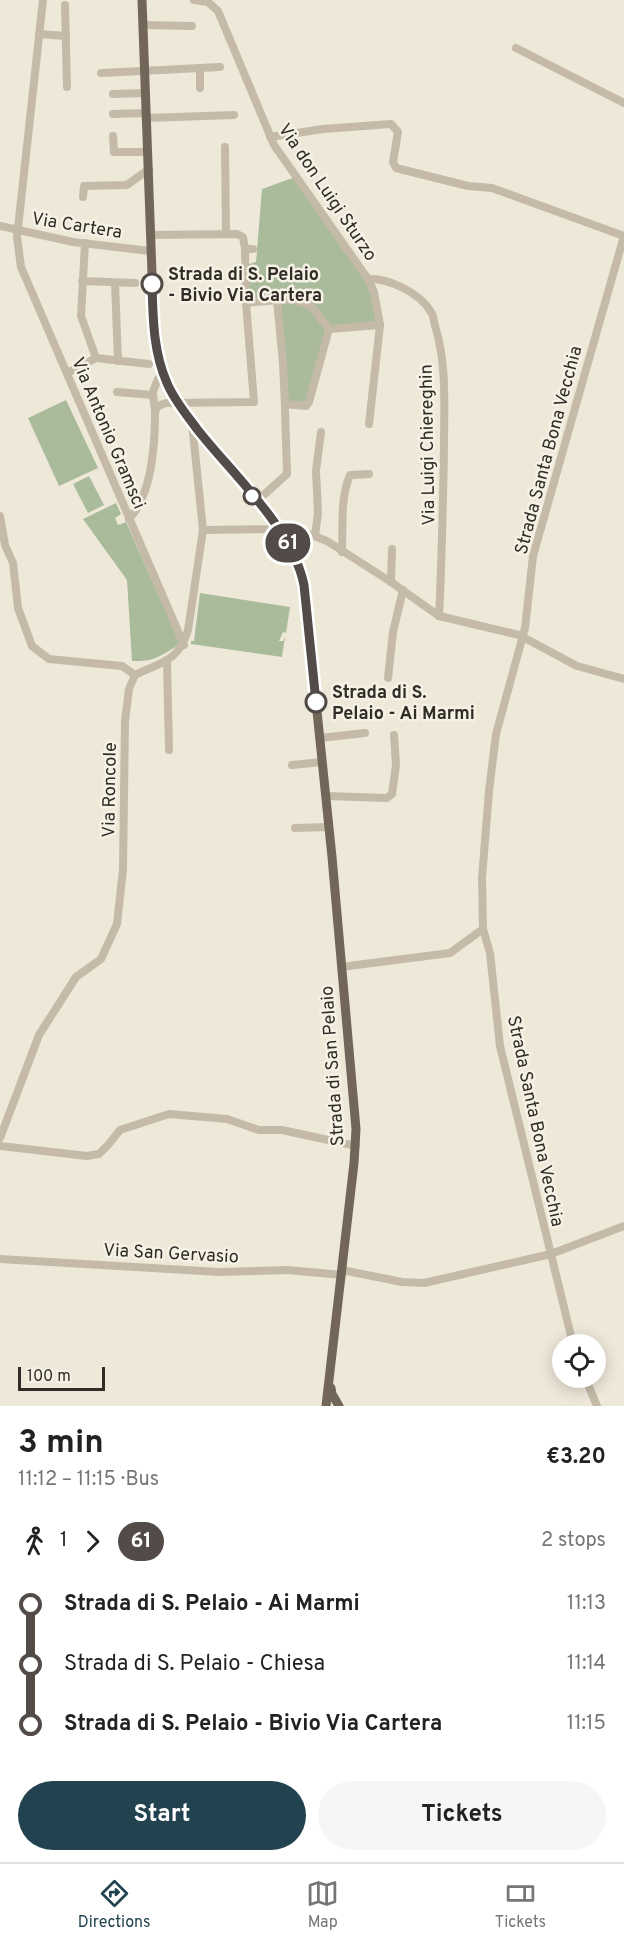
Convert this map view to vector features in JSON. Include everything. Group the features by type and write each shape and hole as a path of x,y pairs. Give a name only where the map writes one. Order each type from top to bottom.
{"main road":[{"name":"Strada di San Pelaio","path":"143,0 150,251 155,340 162,371 178,404 192,423 281,532 295,555 304,585 354,1093 356,1146 330,1374 331,1403"}],"street":[{"name":"Via Antonio Gramsci","path":"43,0 17,249 21,267 184,645"},
{"name":"Via don Luigi Sturzo","path":"194,0 208,2 218,11 270,137 300,184 368,279 374,292 380,325 369,424"},
{"path":"65,5 67,87"},
{"path":"143,25 192,26"},
{"path":"39,34 66,36"},
{"path":"516,48 624,103"},
{"path":"101,73 220,67"},
{"path":"200,68 200,88"},
{"path":"113,94 146,93"},
{"path":"113,114 234,115"},
{"path":"270,137 334,128 391,124 398,132 393,165 396,168 413,174 501,191 624,236"},
{"path":"113,136 114,152 148,152"},
{"path":"225,147 226,234"},
{"path":"83,197 84,186 127,185 149,169"},
{"name":"Via Cartera","path":"0,225 85,243 150,251"},
{"path":"150,235 237,234 243,237 249,249 246,303 254,402 160,404"},
{"name":"Strada Santa Bona Vecchia","path":"571,1334 500,1046 490,953 483,929 482,878 496,734 523,637 533,556 624,236"},
{"path":"85,243 81,316 96,358"},
{"name":"Via Luigi Chiereghin","path":"368,279 378,278 419,298 431,312 440,343 444,395 439,616"},
{"path":"82,281 135,283"},
{"path":"115,283 118,361"},
{"path":"246,303 277,300 303,302 311,307 329,328"},
{"path":"257,501 286,474 284,363 277,300"},
{"path":"329,328 380,325"},
{"path":"285,408 306,406 309,402 329,328"},
{"path":"67,373 96,358 149,364"},
{"path":"129,519 138,510 152,463 155,412 153,395 162,371"},
{"path":"155,412 166,398 169,388"},
{"path":"117,392 153,395"},
{"path":"0,516 3,545 13,563 18,608 32,646 49,659 122,666 135,675 167,660 184,645 203,530 192,423"},
{"path":"315,536 318,513 316,471 321,432"},
{"path":"193,441 201,434"},
{"path":"342,552 344,500 350,475 369,474"},
{"path":"203,530 281,532 315,536 327,541 404,590 439,616 506,631 523,637 577,666 624,679"},
{"path":"391,582 392,549"},
{"path":"388,678 393,632 404,590"},
{"path":"167,660 169,750"},
{"name":"Via Roncole","path":"0,1138 39,1035 76,977 101,959 117,924 123,869 125,721 129,689 135,675"},
{"path":"320,738 365,733"},
{"path":"326,796 387,798 392,794 396,765 394,735"},
{"path":"292,765 322,762"},
{"path":"296,828 329,827"},
{"path":"341,967 450,953 483,929"},
{"path":"0,1146 87,1156 99,1154 120,1130 169,1114 227,1119 259,1130 282,1130 356,1146"},
{"name":"Via San Gervasio","path":"0,1259 219,1272 288,1270 342,1272 402,1282 424,1283 551,1254 624,1226"},
{"path":"590,1388 597,1406"}],"green space":[{"path":"295,177 365,273 380,325 329,329 309,402 285,404 277,302 246,303 246,265 256,262 262,189"},
{"path":"66,400 98,468 59,486 28,418"},
{"path":"89,476 104,505 88,513 73,484"},
{"path":"116,503 121,514 115,518 118,525 126,522 179,641 179,645 157,658 132,661 127,580 83,519"},
{"path":"200,593 290,607 286,633 283,632 279,641 283,641 285,637 282,657 191,644 191,641 194,641"}],"bus line":[{"name":"61","path":"152,284 156,350 171,391 187,416 278,527 295,555 304,585 316,702"}],"place":[{"name":"Strada di S. Pelaio - Bivio Via Cartera","path":"152,284"},
{"name":"Strada di S. Pelaio - Ai Marmi","path":"316,702"}]}
